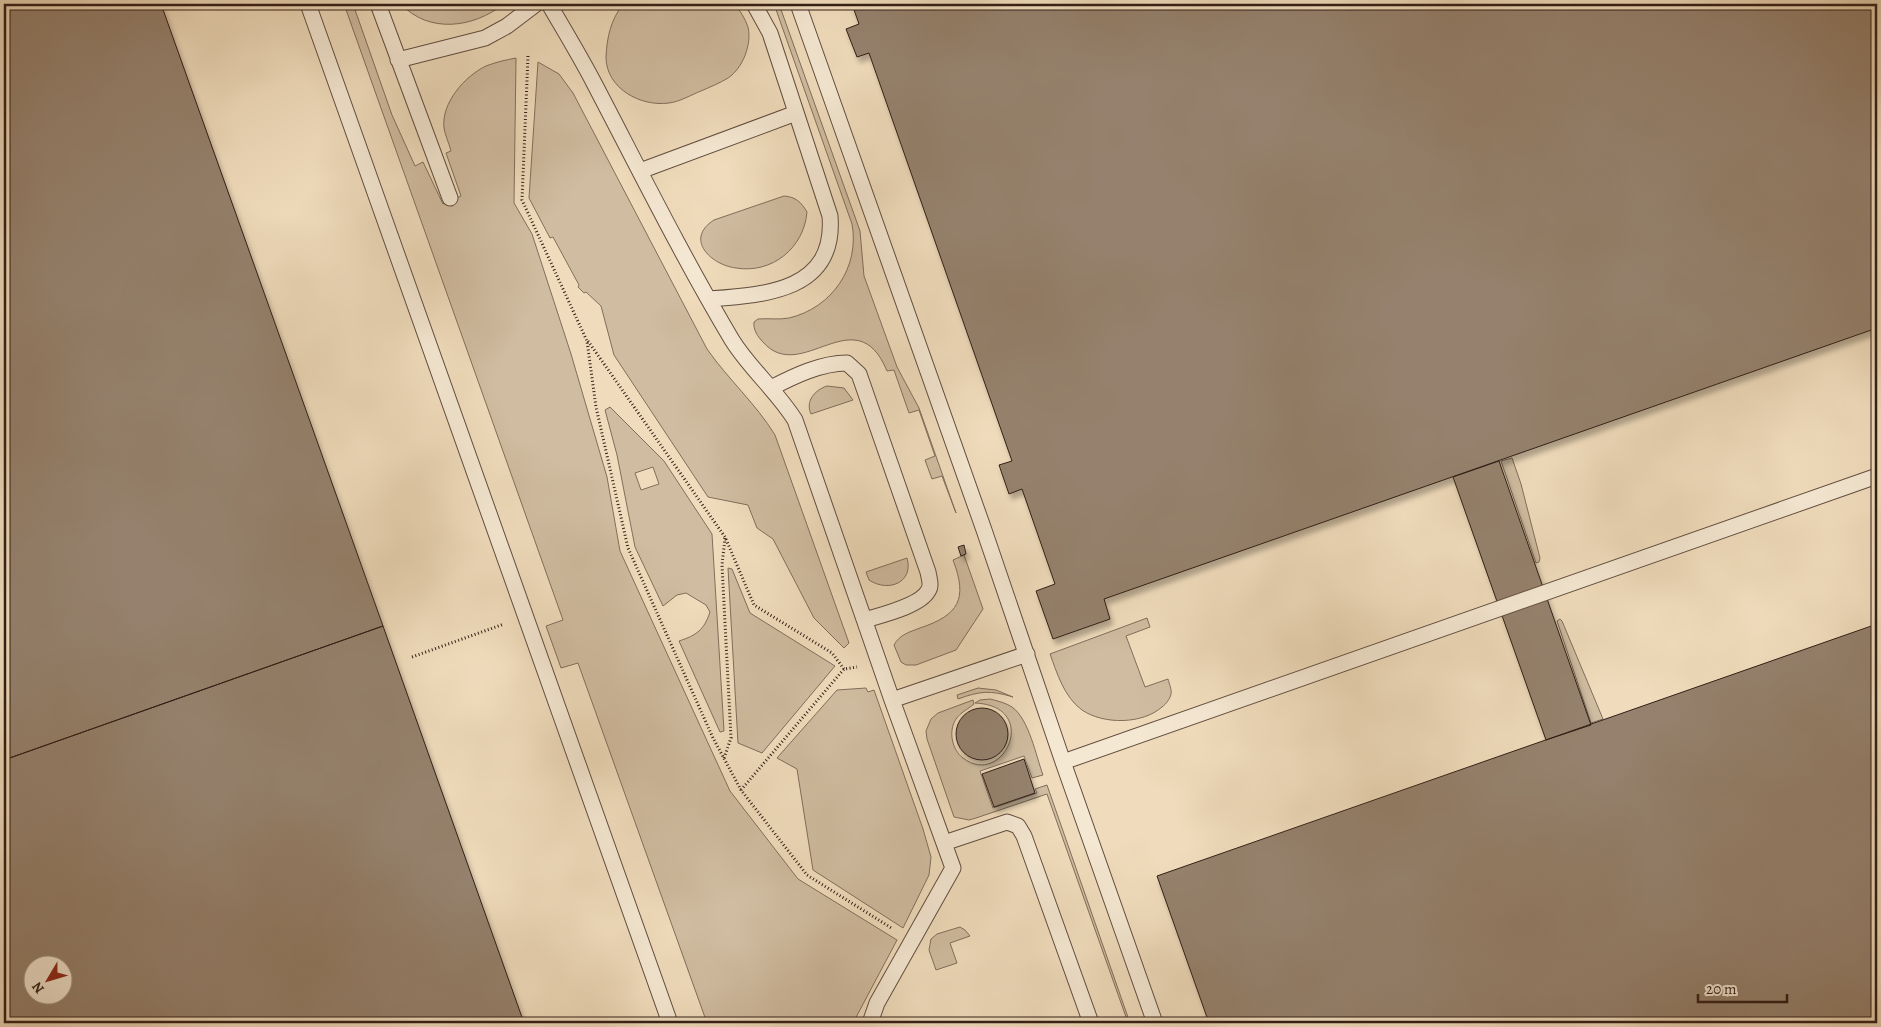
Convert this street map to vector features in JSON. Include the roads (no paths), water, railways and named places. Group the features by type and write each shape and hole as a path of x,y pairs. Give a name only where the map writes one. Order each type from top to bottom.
{"lane":[{"path":"308,4 670,1023"},
{"path":"378,4 450,198"},
{"path":"398,60 484,38 507,26 536,4"},
{"path":"549,4 592,80 682,255 733,341 786,406 801,435 892,700 953,868 877,1004 870,1023"},
{"path":"709,299 761,294 795,284 809,276 822,259 830,233 830,216 770,33 754,4"},
{"path":"798,4 1155,1023"},
{"path":"640,171 796,112"},
{"path":"771,388 798,375 838,363 847,363 858,374 928,572 930,585 929,591 918,602 865,620"},
{"path":"1063,762 1877,476"},
{"path":"892,700 1027,654"},
{"path":"944,843 1007,822 1018,826 1024,836 1091,1023"}]}
